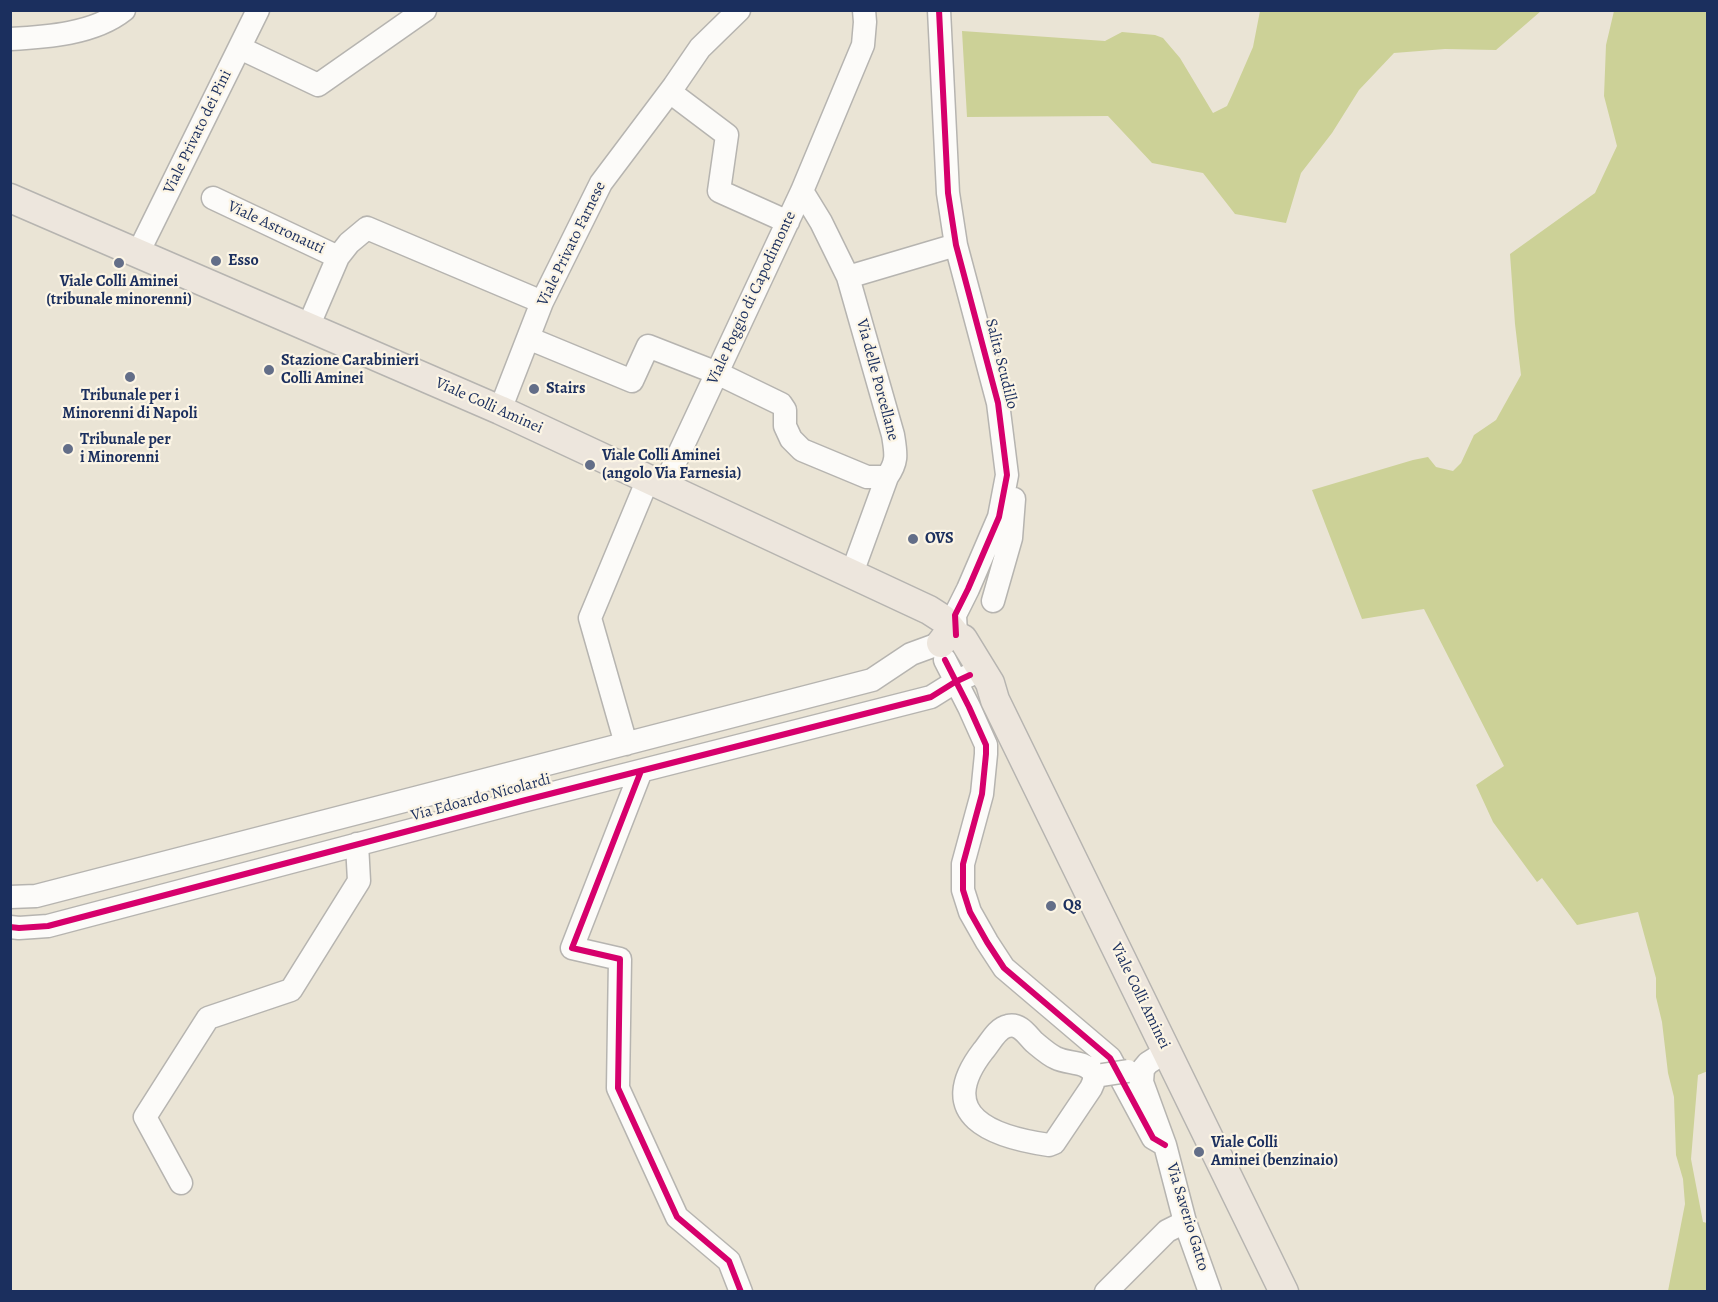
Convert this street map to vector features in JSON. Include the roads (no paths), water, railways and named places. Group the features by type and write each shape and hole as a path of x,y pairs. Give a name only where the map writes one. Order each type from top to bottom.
{"main road":[{"name":"Viale Colli Aminei","path":"10,198 500,410 852,573 943,619 955,658 990,683 995,700 1284,1292"}],"street":[{"path":"10,39 82,31 113,19 124,10"},
{"name":"Viale Privato dei Pini","path":"138,253 258,10"},
{"path":"240,48 318,85 425,10"},
{"name":"Viale Privato Farnese","path":"500,410 542,302 601,183 670,92 700,48 739,10"},
{"name":"Viale Poggio di Capodimonte","path":"626,744 590,618 656,482 717,373 802,191 863,45 866,22 864,10"},
{"name":"Salita Scudillo","path":"939,10 948,194 956,245 998,403 1007,475 999,517 955,615 955,658"},
{"path":"670,92 727,135 719,191 788,222"},
{"name":"Via delle Porcellane","path":"802,191 821,222 848,277 893,435 896,456 852,573"},
{"name":"Viale Astronauti","path":"213,198 338,257"},
{"path":"308,327 338,257 349,243 367,228 542,302"},
{"path":"848,277 956,245"},
{"path":"528,338 632,381 648,346 717,373 782,404 785,410 785,426 791,439 802,450 867,477 887,477"},
{"path":"993,601 1011,538 1014,490 1007,475"},
{"name":"Via Edoardo Nicolardi","path":"10,897 36,896 872,680 911,654 955,658 931,697 357,844 48,926 10,927"},
{"path":"955,658 969,707 986,745 982,794 963,864 963,890 970,912 1004,968 1110,1058 1153,1138 1166,1145"},
{"path":"641,771 572,948 620,959 618,1088 677,1217 729,1261 741,1292"},
{"path":"181,1183 145,1117 208,1018 291,990 359,881 357,844"},
{"path":"1098,1074 1054,1143 1049,1145 990,1129 977,1121 970,1113 966,1102 967,1076 999,1031 1008,1026 1021,1029 1056,1058 1085,1066 1098,1074 1136,1070 1167,1051"},
{"name":"Via Saverio Gatto","path":"1136,1070 1166,1145 1185,1222 1210,1292"},
{"path":"1106,1292 1167,1231 1185,1222"}],"place":[{"name":"Esso","path":"216,261"},
{"name":"Viale Colli Aminei (tribunale minorenni)","path":"119,263"},
{"name":"Stazione Carabinieri Colli Aminei","path":"269,370"},
{"name":"Tribunale per i Minorenni di Napoli","path":"130,377"},
{"name":"Stairs","path":"534,389"},
{"name":"Tribunale per i Minorenni","path":"68,449"},
{"name":"Viale Colli Aminei (angolo Via Farnesia)","path":"590,465"},
{"name":"OVS","path":"913,539"},
{"name":"Q8","path":"1051,906"},
{"name":"Viale Colli Aminei (benzinaio)","path":"1199,1152"}]}
